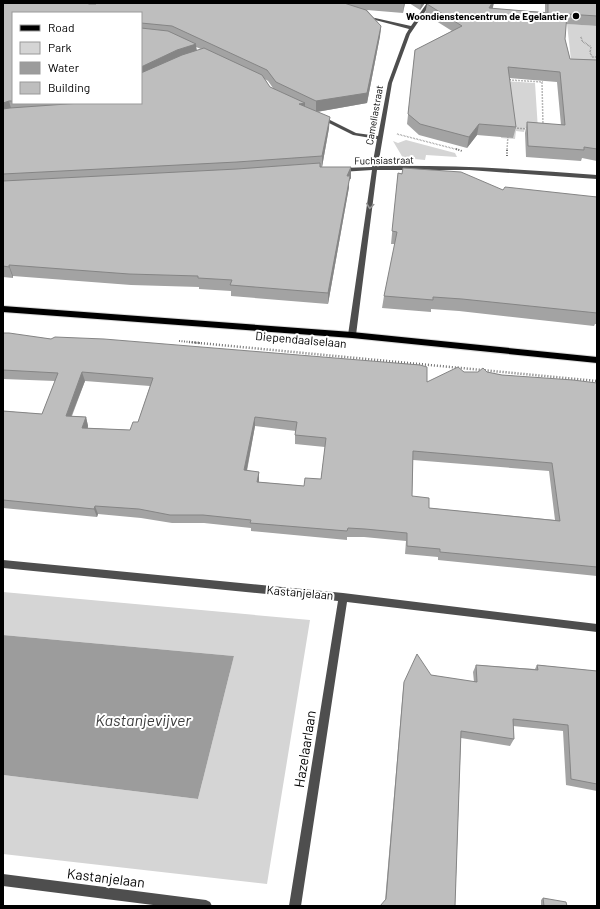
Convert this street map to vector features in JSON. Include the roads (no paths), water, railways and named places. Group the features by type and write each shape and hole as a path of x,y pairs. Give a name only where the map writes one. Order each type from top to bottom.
{"main road":[{"name":"Diependaalselaan","path":"3,309 352,335 597,360"}],"street":[{"name":"Cameliastraat","path":"352,335 375,167 390,83 398,57 412,28 429,3"},
{"path":"361,16 412,28"},
{"path":"314,114 355,134 380,138"},
{"name":"Fuchsiastraat","path":"337,170 375,167 497,168 597,178"},
{"name":"Kastanjelaan","path":"3,564 343,597 597,628"},
{"name":"Hazelaarlaan","path":"295,906 343,597"},
{"name":"Kastanjelaan","path":"3,880 206,906"}],"water":[{"name":"Kastanjevijver","path":"3,635 234,656 198,799 3,775"}],"place":[{"name":"Woondienstencentrum de Egelantier","path":"576,16"}]}
